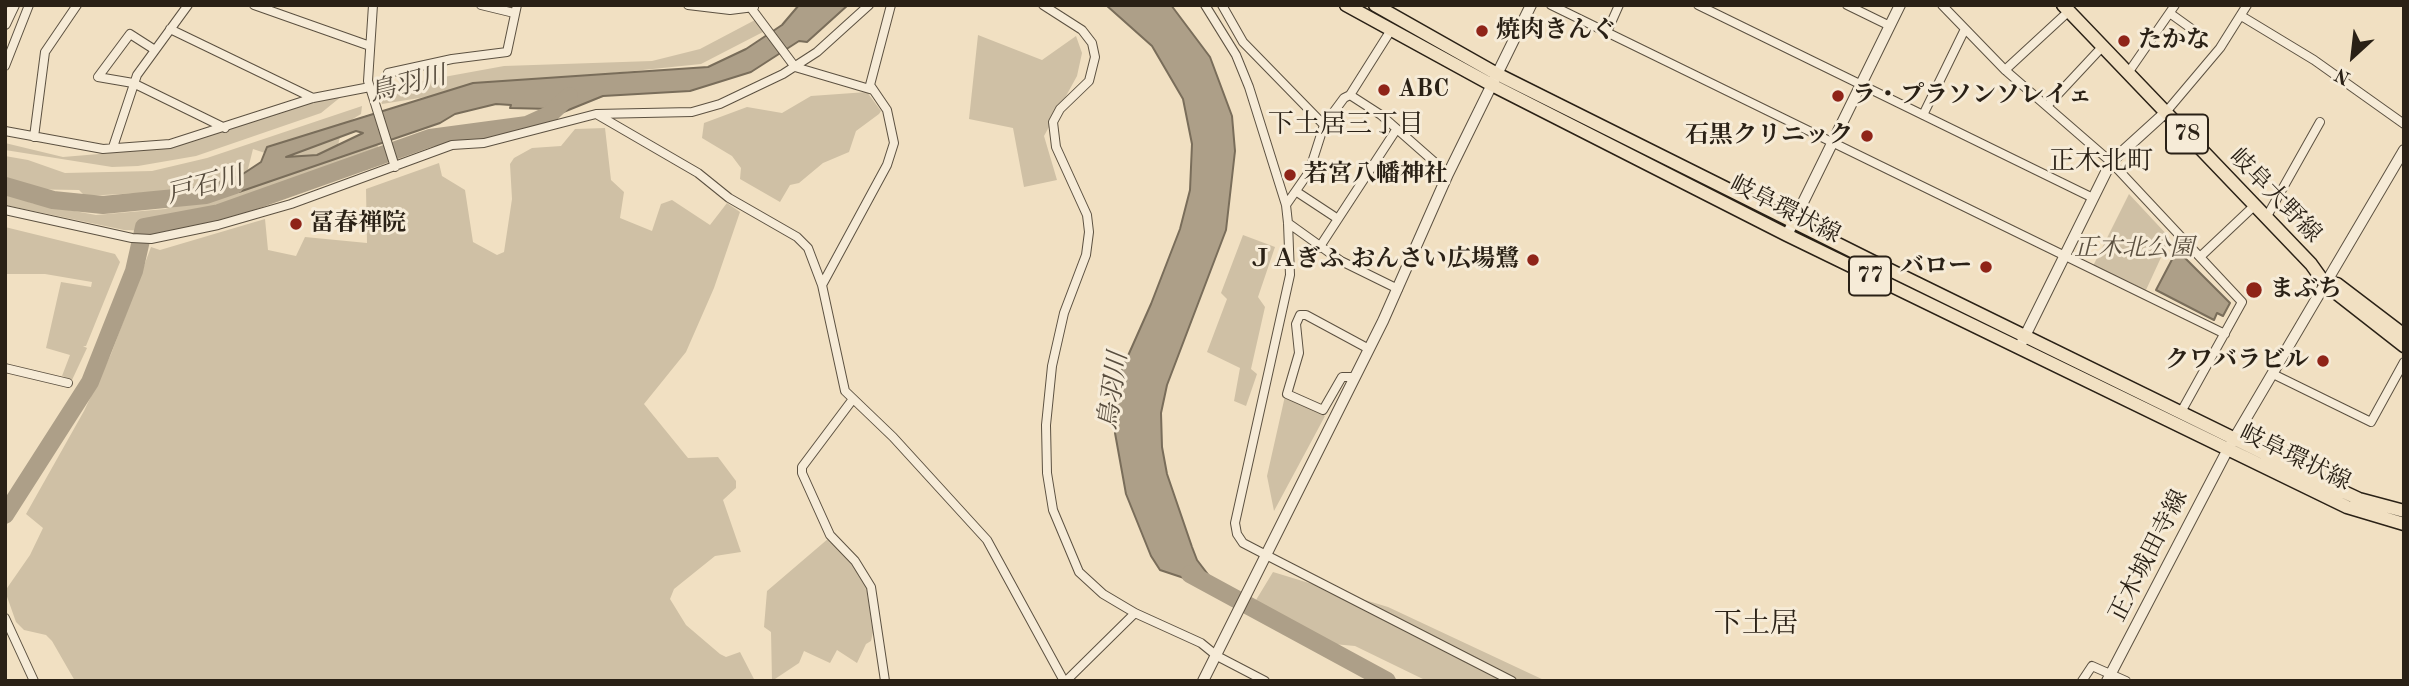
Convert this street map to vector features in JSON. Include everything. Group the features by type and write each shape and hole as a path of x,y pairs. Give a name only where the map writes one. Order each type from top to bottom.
{"main road":[{"name":"岐阜環状線","path":"1346,5 1391,30 2026,334 2181,412 2231,444 2347,507 2404,524"},
{"name":"岐阜環状線","path":"1375,5 1495,80 1787,235 2018,349 2359,499 2404,511"},
{"name":"岐阜大野線","path":"2065,7 2328,282 2404,346"},
{"name":"岐阜大野線","path":"2328,282 2404,335"}],"street":[{"path":"5,24 14,5"},
{"path":"5,66 29,5"},
{"path":"34,137 45,52 77,5"},
{"path":"113,147 133,83 188,5"},
{"path":"254,5 370,46"},
{"path":"373,5 370,90 394,164"},
{"path":"388,73 507,52 516,9 481,5"},
{"path":"688,5 704,9 755,9 795,66 873,90"},
{"path":"5,210 131,239 147,239 232,222 452,145 484,143 596,114 692,112 720,104 817,52 869,5"},
{"path":"822,285 887,165 894,144 887,110 870,85 891,5"},
{"path":"1043,5 1083,30 1092,43 1095,57 1089,81 1060,109 1053,122 1056,147 1087,215 1089,232 1086,255 1064,313 1052,366 1046,425 1047,473 1053,510 1079,572 1102,594 1135,613 1218,652 1265,681"},
{"path":"1205,5 1236,55 1286,205 1288,223 1290,275 1235,523 1243,542 1265,559 1512,681"},
{"path":"1222,5 1243,42 1324,125"},
{"path":"1203,681 1369,349 1448,174 1531,5"},
{"path":"1551,5 2225,334"},
{"path":"1606,32 1619,5"},
{"path":"1698,5 2093,198"},
{"path":"1847,5 1890,26"},
{"path":"1787,235 1900,5"},
{"path":"1942,5 2005,70 2111,162 2242,302 2181,412"},
{"path":"2018,349 2111,162 2166,112 2243,17 2247,5"},
{"path":"2005,70 2065,7"},
{"path":"2128,73 2173,9 2196,32"},
{"path":"2243,17 2324,66 2404,124"},
{"path":"170,29 313,98"},
{"path":"1923,115 1965,29"},
{"path":"1286,205 1297,192 1317,151 1324,125 1344,98 1350,95 1391,30"},
{"path":"155,50 130,34 98,77 133,83 225,128"},
{"path":"2047,106 2103,46"},
{"path":"5,131 103,149 170,144 313,98 370,90"},
{"path":"1350,95 1448,174"},
{"path":"596,114 698,173 729,198 797,237 808,248 822,285 845,391 893,437 987,540 1065,681 1135,613"},
{"path":"2266,218 2320,122"},
{"path":"1320,248 1396,130"},
{"name":"正木城田寺線","path":"2110,677 2231,444 2404,150"},
{"path":"1297,192 1338,219"},
{"path":"2201,256 2254,206"},
{"path":"1288,223 1320,248 1398,289"},
{"path":"1355,377 1342,377 1323,410 1287,394 1299,353 1296,324 1300,315 1306,315 1369,349"},
{"path":"2273,374 2371,422 2404,362"},
{"path":"5,368 68,383"},
{"path":"853,399 802,467 802,473 830,535 855,561 871,587 885,681"},
{"path":"5,618 34,681"},
{"path":"2082,681 2092,666 2110,677 2126,681"}],"green space":[{"path":"755,20 763,32 701,64 507,84 382,104 378,89 504,66 652,61 700,49"},
{"path":"978,35 1042,60 1076,36 1082,53 1077,76 1044,136 1057,180 1024,187 1013,128 969,119"},
{"path":"867,92 881,111 856,131 849,152 823,163 799,183 790,185 780,202 740,179 741,168 732,156 702,138 704,123 747,107 782,113 811,96"},
{"path":"342,96 321,113 196,156 138,166 112,167 5,150 5,143 63,157 135,151 217,133 323,98"},
{"path":"362,106 361,114 343,125 337,149 312,160 292,162 253,149 246,177 194,190 85,196 79,190 14,189 5,184 5,156 28,160 65,173 152,171 207,158"},
{"path":"605,128 611,180 624,192 620,218 652,231 661,204 672,200 710,225 727,203 740,212 714,288 686,352 644,404 688,458 718,457 736,481 736,488 723,500 741,552 715,556 674,589 670,599 686,625 720,654 726,657 740,652 755,681 75,681 46,635 24,630 16,622 5,591 30,555 43,528 26,514 84,411 111,354 151,247 160,250 265,219 268,250 296,256 305,237 367,243 366,189 439,163 442,176 465,190 473,242 497,255 504,252 512,199 510,164 514,158 532,148 561,146 575,129"},
{"path":"377,144 384,164 236,212 151,231 124,230 5,205 5,189 31,203 96,215 165,209"},
{"name":"正木北公園","path":"2129,194 2170,238 2146,290 2093,266"},
{"path":"5,227 115,254 120,262 86,346 83,346 87,348 72,380 62,376 70,355 46,348 61,282 91,287 92,282 45,274 5,274"},
{"path":"1243,235 1275,247 1258,297 1265,307 1251,369 1257,374 1246,406 1234,401 1240,368 1207,352 1227,299 1221,293"},
{"path":"1285,396 1325,416 1274,511 1267,476"},
{"path":"829,538 865,579 873,632 871,641 866,644 857,663 837,650 830,663 804,651 799,663 772,681 771,632 764,627 767,591"},
{"path":"1273,572 1388,607 1546,681 1427,681 1355,646 1333,644 1253,605"}],"shaded area":[{"path":"799,5 848,5 807,42 799,41 751,72 690,91 603,96 561,113 550,109 510,108 511,105 496,104 455,114 440,123 239,192 214,193 261,162 267,147 473,83 708,67 746,49 782,25","holes":["356,131 363,133 317,155 286,157"]},
{"path":"1106,5 1171,5 1210,57 1232,116 1235,151 1226,230 1167,385 1161,413 1162,447 1167,474 1192,547 1197,560 1213,581 1229,593 1160,570 1151,556 1126,494 1115,433 1119,376 1180,229 1190,190 1192,144 1183,99 1152,46"},
{"path":"2177,250 2230,303 2223,316 2217,313 2214,320 2156,290"}],"waterway":[{"name":"戸石川","path":"5,515 90,382 134,271 144,227 219,213 430,138 527,125 549,115 569,96"},
{"name":"鳥羽川","path":"5,186 53,200 103,205 206,195 235,185"},
{"name":"鳥羽川","path":"1190,574 1387,681"}],"place":[{"name":"焼肉きんぐ","path":"1482,31"},
{"name":"たかな","path":"2124,41"},
{"name":"ABC","path":"1384,90"},
{"name":"ラ・プラソンソレイェ","path":"1838,96"},
{"name":"石黒クリニック","path":"1867,136"},
{"name":"若宮八幡神社","path":"1290,175"},
{"name":"冨春禅院","path":"296,224"},
{"name":"ＪＡぎふ おんさい広場鷺","path":"1533,260"},
{"name":"バロー","path":"1986,267"},
{"name":"まぶち","path":"2254,290"},
{"name":"クワバラビル","path":"2323,361"}],"district":[{"name":"下土居三丁目","path":"1346,125"},
{"name":"正木北町","path":"2101,162"},
{"name":"下土居","path":"1756,625"}]}
